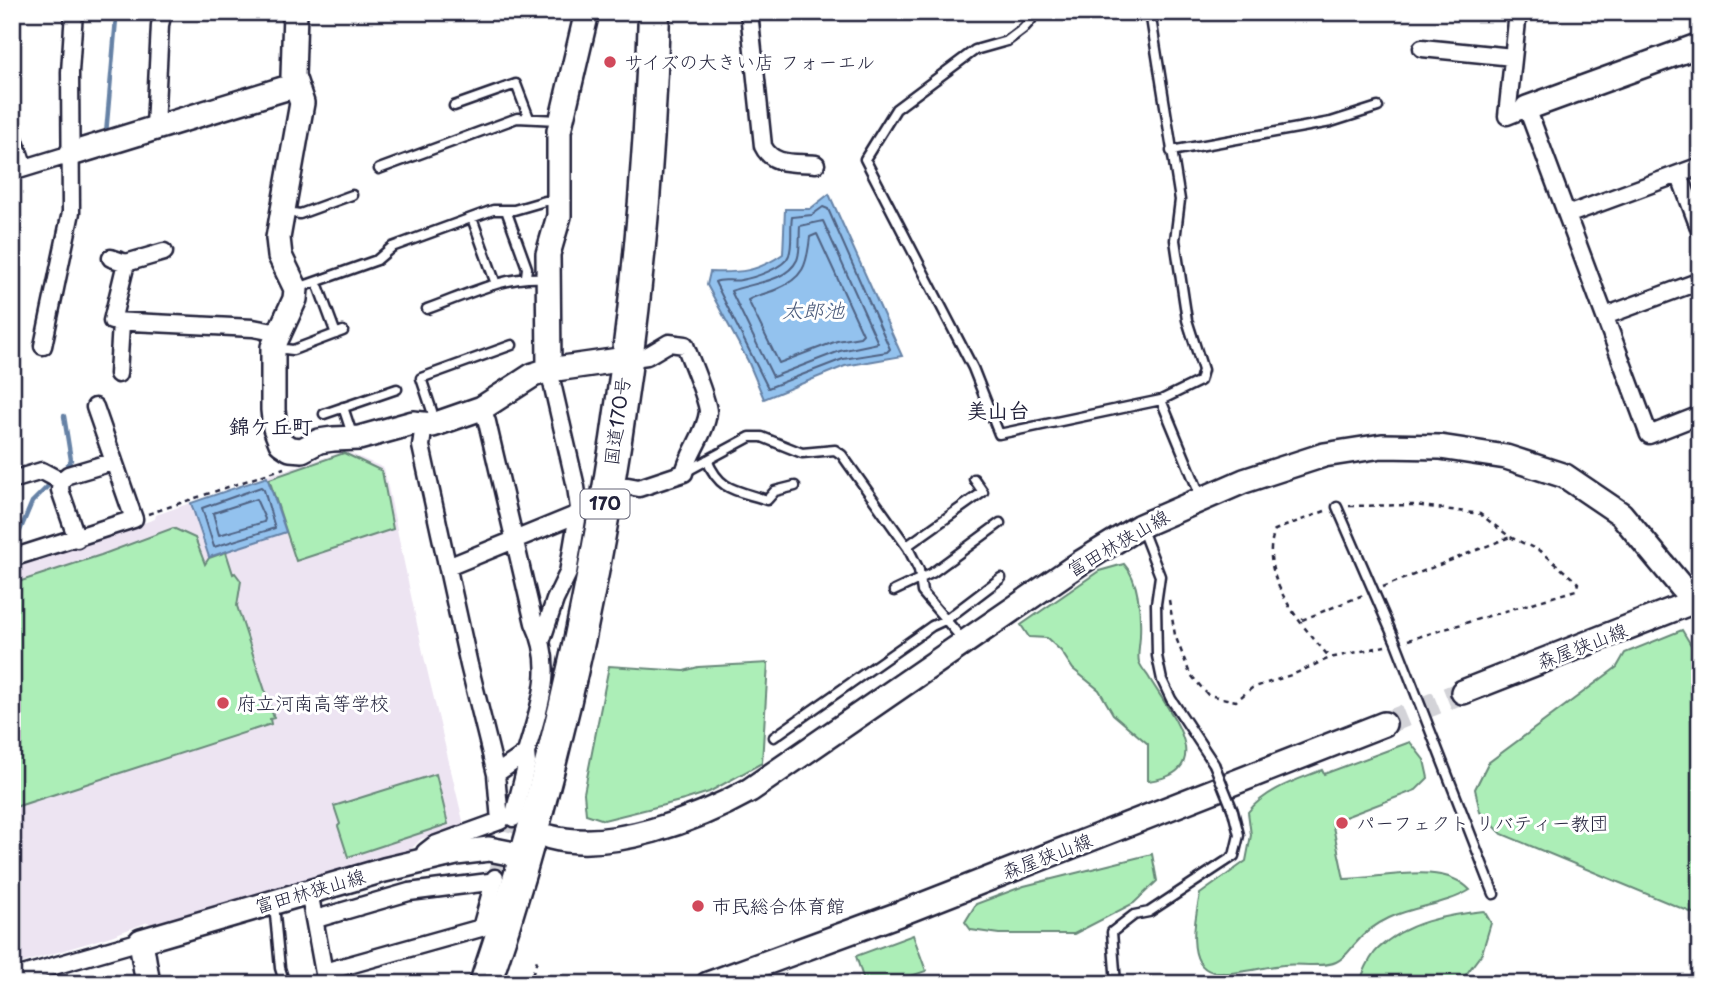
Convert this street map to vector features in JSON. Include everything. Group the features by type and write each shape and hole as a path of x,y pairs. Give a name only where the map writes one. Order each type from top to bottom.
{"highway":[{"name":"国道170号","path":"506,984 550,836 596,647 628,486 652,93 654,12"},
{"name":"国道170号","path":"485,984 524,856 561,714 637,358 666,183 674,12"}],"main road":[{"path":"295,12 293,76 302,103 278,238 280,256 296,289 295,299 276,340 275,428 281,443 290,449 302,450 319,441 353,439 413,423 429,425 482,408 533,376 549,370 637,358"},
{"path":"549,370 537,277 548,254 559,216 559,131 587,12"},
{"path":"1527,108 1700,45"},
{"path":"71,155 296,85"},
{"name":"富田林狭山線","path":"550,836 574,841 631,835 674,824 733,800 1080,563 1140,526 1201,498 1324,455 1382,446 1440,447 1506,457 1565,477 1621,514 1697,601"},
{"name":"森屋狭山線","path":"1464,692 1697,601"},
{"name":"森屋狭山線","path":"708,984 899,914 1384,724"},
{"name":"富田林狭山線","path":"141,941 309,891 456,853 489,849 524,856"},
{"path":"141,941 148,984"}],"street":[{"path":"43,346 71,212 70,72 74,12"},
{"path":"155,127 163,12"},
{"path":"749,12 764,146 768,155 776,161 816,164"},
{"path":"1518,12 1507,116 1527,108 1649,435 1700,415"},
{"path":"1422,48 1513,57"},
{"path":"12,133 18,170 71,155"},
{"path":"1567,215 1700,166"},
{"path":"1679,174 1700,230"},
{"path":"164,252 118,260 113,321 253,328 276,340"},
{"path":"1605,317 1700,282"},
{"path":"118,374 121,323"},
{"path":"628,486 639,488 684,473 688,458 704,427 708,410 685,345 669,343 637,358"},
{"path":"542,639 555,600 568,573 578,514 576,487 549,370"},
{"path":"12,558 134,519 95,407"},
{"path":"482,408 534,623 542,639 546,667 545,685 526,753 527,764 513,818"},
{"path":"424,861 425,852 434,845 500,821 496,774 472,679 421,446 429,425"},
{"path":"57,479 112,461"},
{"path":"12,480 42,471 57,479 77,539"},
{"path":"448,567 578,514"},
{"path":"496,774 526,753"},
{"path":"309,891 325,978 481,928 494,881 410,892 316,919"},
{"path":"12,978 141,941"}],"lane":[{"path":"1034,12 1023,29 1007,41 975,50 896,108 867,153 866,165 973,368 999,434 1161,400 1200,381 1203,370 1187,320 1175,240 1180,200 1150,12"},
{"path":"454,106 516,83 529,118"},
{"path":"1171,151 1331,122 1378,107"},
{"path":"379,169 517,118 561,121"},
{"path":"283,211 300,214 352,195"},
{"path":"296,289 377,260 391,247 494,210 559,201"},
{"path":"506,210 527,268 537,277"},
{"path":"472,218 496,284"},
{"path":"427,309 496,284 537,277"},
{"path":"276,340 293,350 339,333 320,288"},
{"path":"429,425 432,411 421,378 512,345"},
{"path":"324,414 397,389"},
{"path":"1161,400 1201,498"},
{"path":"343,407 353,439"},
{"path":"684,473 750,437 762,437 802,453 835,450 842,455 907,546 919,570 922,592 964,642"},
{"path":"707,460 713,476 732,491 767,500 775,491 795,486"},
{"path":"907,546 983,492 974,479"},
{"path":"1337,507 1396,643 1494,894"},
{"path":"894,591 932,573 1000,523"},
{"path":"1116,984 1112,932 1134,915 1149,912 1234,856 1239,835 1233,811 1213,764 1171,699 1163,680 1157,656 1156,604 1160,576 1140,526"},
{"path":"774,737 932,626 947,619 1001,578"},
{"path":"274,901 279,958 285,984"}],"path":[{"path":"134,519 295,465 302,450"},
{"path":"1160,576 1169,598 1175,635 1190,674 1208,695 1236,701 1252,688 1330,658 1396,643 1576,590 1577,583 1542,552 1510,537 1480,514 1415,505 1337,507 1275,530 1271,541 1273,571 1288,604 1330,658"},
{"path":"1300,621 1510,537"},
{"path":"529,984 538,957"}],"shaded area":[{"name":"府立河南高等学校","path":"345,451 384,468 424,657 464,825 421,839 407,853 150,925 148,922 12,966 12,569 155,519 156,515"}],"green space":[{"path":"344,453 382,471 393,529 296,561 269,479"},
{"path":"173,528 195,538 205,564 209,558 226,552 233,574 241,581 237,606 274,718 270,719 271,724 12,808 12,584"},
{"path":"1124,564 1133,579 1138,598 1139,662 1176,722 1183,738 1185,753 1182,766 1170,775 1148,781 1148,744 1113,714 1099,690 1073,669 1061,651 1047,638 1029,637 1021,625 1099,571"},
{"path":"1682,630 1700,660 1700,916 1502,834 1480,812 1475,789 1488,763 1617,667 1625,653"},
{"path":"768,663 762,763 709,792 684,800 604,820 586,814 584,793 609,666 684,671 698,667"},
{"path":"1410,742 1424,760 1428,778 1416,790 1332,822 1344,879 1428,873 1458,881 1470,890 1451,899 1384,920 1366,933 1347,954 1331,964 1283,965 1230,973 1213,972 1204,967 1198,960 1194,938 1200,894 1246,861 1251,835 1248,812 1255,804 1273,791 1322,770 1324,774"},
{"path":"436,774 448,824 348,857 334,806"},
{"path":"1152,854 1157,881 1134,903 1074,934 999,934 971,930 965,922 976,904 1024,886"},
{"path":"1484,911 1491,923 1482,953 1459,984 1359,983 1375,952 1401,932 1427,921"},
{"path":"913,935 926,971 908,977 909,984 865,984 856,956"}],"water":[{"name":"太郎池","path":"829,194 902,356 845,366 764,399 748,361 707,285 710,272 748,270 765,265 783,254 785,209 810,209"},
{"path":"267,477 286,532 209,557 191,503"}],"waterway":[{"path":"106,134 116,19 119,12"},
{"path":"63,471 71,460 64,416"},
{"path":"12,550 32,502 54,480"}],"tunnel":[{"path":"1384,724 1463,692"},
{"path":"495,878 513,818"}],"place":[{"name":"サイズの大きい店 フォーエル","path":"610,62"},
{"name":"府立河南高等学校","path":"223,703"},
{"name":"パーフェクト リバティー教団","path":"1342,823"},
{"name":"市民総合体育館","path":"698,906"}],"district":[{"name":"美山台","path":"998,411"},
{"name":"錦ケ丘町","path":"271,427"}]}
